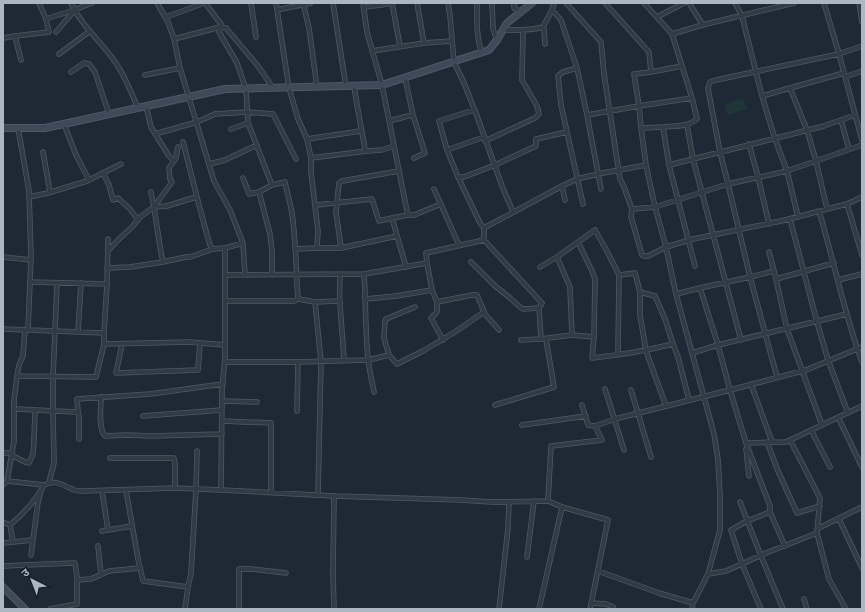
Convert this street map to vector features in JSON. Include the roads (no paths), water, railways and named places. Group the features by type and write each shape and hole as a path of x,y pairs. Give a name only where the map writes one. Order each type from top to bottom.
{"street":[{"path":"3,38 49,32 46,19 39,3"},
{"path":"71,3 74,10 121,70 138,108"},
{"path":"46,19 92,3"},
{"path":"157,3 166,17 174,39 180,68 214,181 230,210 243,243 245,275"},
{"path":"166,17 202,3"},
{"path":"205,3 221,24 219,32 237,63 246,89 248,123 272,185"},
{"path":"251,3 256,37"},
{"path":"276,3 289,88 298,119 308,139 316,205 318,248"},
{"path":"277,10 311,3"},
{"path":"332,3 346,87"},
{"path":"400,46 391,3 381,5 364,5 368,32 382,86 408,215"},
{"path":"417,3 424,43"},
{"path":"448,3 454,62 464,84 494,166 513,212"},
{"path":"477,3 478,34 482,53"},
{"path":"492,3 494,29 497,40"},
{"path":"514,3 514,8 521,12"},
{"path":"4,129 45,128 225,89 382,86 489,50 507,23 532,3"},
{"path":"503,30 523,31 543,26 552,10 554,3"},
{"path":"566,3 601,42 604,74 620,179 632,209 631,217 642,254 644,256 648,256 666,247 688,241 798,217 847,204 862,197"},
{"path":"605,3 649,52 651,72"},
{"path":"641,128 687,125 697,119 672,34 644,3"},
{"path":"657,17 684,3"},
{"path":"689,3 703,25"},
{"path":"735,3 742,16 762,96 775,139 787,171 798,217"},
{"path":"770,3 774,8"},
{"path":"672,34 794,3"},
{"path":"824,3 862,139"},
{"path":"859,3 862,22"},
{"path":"303,4 317,87"},
{"path":"56,32 74,10"},
{"path":"552,10 561,20 577,68 600,189"},
{"path":"543,26 545,44"},
{"path":"174,39 220,27 226,28 258,66 274,88"},
{"path":"59,54 90,31"},
{"path":"447,150 485,139 535,118 539,114 522,80 523,31"},
{"path":"15,36 21,60"},
{"path":"372,51 400,46 452,41"},
{"path":"778,377 750,277 720,152 708,88 710,82 716,80 839,54 862,46"},
{"path":"70,72 84,64 89,64 95,72 109,114"},
{"path":"682,66 634,74 640,106 641,128 646,165 655,207 666,247 676,294 714,434 718,460 720,530 708,574 693,603 692,609"},
{"path":"145,75 180,68"},
{"path":"577,68 562,72 558,76 567,132 583,204"},
{"path":"762,96 862,71"},
{"path":"405,78 425,153 414,158"},
{"path":"354,86 361,131 366,151"},
{"path":"790,88 807,130 827,209"},
{"path":"587,115 692,98"},
{"path":"146,106 151,127 173,160"},
{"path":"474,110 439,121 447,150 458,177 480,223 484,228 484,240 542,302 539,308 554,387 495,405"},
{"path":"155,134 197,122 214,114 247,112 273,114 296,159"},
{"path":"389,121 414,115"},
{"path":"669,165 775,139 855,115"},
{"path":"841,120 849,149"},
{"path":"231,129 248,123"},
{"path":"64,124 76,155 89,180"},
{"path":"687,125 693,158 741,340"},
{"path":"663,127 669,165 695,266"},
{"path":"3,485 7,481 14,441 14,401 19,365 23,356 31,260 29,191 18,128"},
{"path":"308,139 361,131"},
{"path":"458,177 494,166 536,146 536,139 567,132"},
{"path":"183,142 196,197 210,245 213,250"},
{"path":"750,144 769,224"},
{"path":"209,164 225,160 257,145"},
{"path":"632,209 655,207 728,184 787,171 862,145"},
{"path":"310,158 382,150 394,146"},
{"path":"108,251 138,220 154,207 172,182 170,179 169,168 173,160 176,158 178,147"},
{"path":"43,152 50,192"},
{"path":"29,197 89,180 121,164"},
{"path":"484,228 577,179 646,165"},
{"path":"341,248 336,212 339,183 342,181 399,171"},
{"path":"103,173 109,185 113,200 118,198 138,220"},
{"path":"243,178 249,194 259,192 272,185 285,182 292,212 298,299"},
{"path":"562,186 565,200"},
{"path":"434,189 459,245"},
{"path":"151,192 163,262"},
{"path":"259,192 270,234 272,274"},
{"path":"154,207 167,206 196,197"},
{"path":"316,205 372,199 379,221 414,215 441,204"},
{"path":"847,204 862,255"},
{"path":"819,211 847,314 862,362"},
{"path":"392,218 406,267"},
{"path":"790,219 828,360 848,413"},
{"path":"540,267 595,230 619,275 618,355"},
{"path":"295,249 341,248 397,236"},
{"path":"17,376 96,377 104,344 108,240"},
{"path":"443,340 432,318 437,312 437,302 432,290 426,253 484,240"},
{"path":"578,242 595,279 594,337 592,358 618,355 673,344"},
{"path":"107,268 130,267 163,262 190,257 243,243"},
{"path":"221,490 222,401 225,362 225,248"},
{"path":"769,252 787,329 822,425"},
{"path":"3,257 31,260"},
{"path":"557,257 570,287 572,335"},
{"path":"471,262 520,307 523,309 539,308"},
{"path":"225,275 364,274 427,263"},
{"path":"776,279 834,263"},
{"path":"676,294 774,271"},
{"path":"619,275 635,273 640,292 640,315 646,350 666,406"},
{"path":"340,274 340,301 344,361"},
{"path":"364,274 368,360 374,392"},
{"path":"838,280 862,274"},
{"path":"30,282 107,284"},
{"path":"50,482 54,463 53,377 57,283"},
{"path":"78,332 81,283"},
{"path":"700,288 746,443 770,506 770,512 784,546"},
{"path":"366,299 432,290"},
{"path":"640,292 655,296 665,319 678,357 689,400"},
{"path":"437,302 477,295 484,312 499,330"},
{"path":"226,301 294,301 298,299 315,302 340,301"},
{"path":"315,302 321,362 318,494"},
{"path":"415,307 386,319 385,321 384,338 389,355 397,364 423,352 484,312"},
{"path":"692,353 718,345 847,314"},
{"path":"3,329 104,333"},
{"path":"521,340 544,339 572,335 594,337"},
{"path":"104,344 189,342 225,345"},
{"path":"122,344 116,373 198,370 200,343"},
{"path":"582,405 588,425 595,426 615,419 803,370 862,347"},
{"path":"225,362 321,362 368,360 389,355"},
{"path":"297,411 298,362"},
{"path":"79,440 78,399 150,394 223,384"},
{"path":"751,384 778,471 797,513 820,506"},
{"path":"605,389 624,450"},
{"path":"631,390 651,457"},
{"path":"101,397 101,426 102,433 105,436 222,434"},
{"path":"222,401 257,402"},
{"path":"746,443 786,442 862,406"},
{"path":"18,409 78,412"},
{"path":"12,453 13,456 29,463 34,448 35,410"},
{"path":"143,416 222,410"},
{"path":"522,425 586,416"},
{"path":"838,417 862,467"},
{"path":"222,421 271,423 270,492"},
{"path":"548,501 551,446 602,440 595,426"},
{"path":"810,430 830,467"},
{"path":"790,440 820,498 817,531 829,579 846,609"},
{"path":"746,443 749,476"},
{"path":"186,609 191,573 197,451"},
{"path":"3,453 12,453"},
{"path":"110,458 174,458 175,488"},
{"path":"7,481 44,485 50,482 62,484 74,490 102,491 175,488 492,502 548,501 562,507 608,520 590,609"},
{"path":"10,525 24,514 44,485"},
{"path":"126,490 143,581 188,587"},
{"path":"31,555 38,502 41,491"},
{"path":"102,491 108,530"},
{"path":"334,496 334,609"},
{"path":"527,557 534,501"},
{"path":"499,609 508,528 509,502"},
{"path":"740,502 783,609"},
{"path":"539,609 562,507"},
{"path":"708,574 726,571 784,546 817,531 862,507"},
{"path":"761,609 742,564 731,530 747,521 770,512"},
{"path":"839,519 862,568"},
{"path":"3,523 10,525"},
{"path":"10,525 13,542"},
{"path":"102,531 132,526"},
{"path":"3,543 33,540"},
{"path":"98,546 101,575"},
{"path":"3,566 74,563 77,580 78,606 50,609"},
{"path":"77,580 91,579 109,571 140,568"},
{"path":"239,609 239,569 286,572"},
{"path":"598,571 659,593 693,603"},
{"path":"3,587 25,609"},
{"path":"804,599 807,609"},
{"path":"591,603 613,606 612,609"}]}
